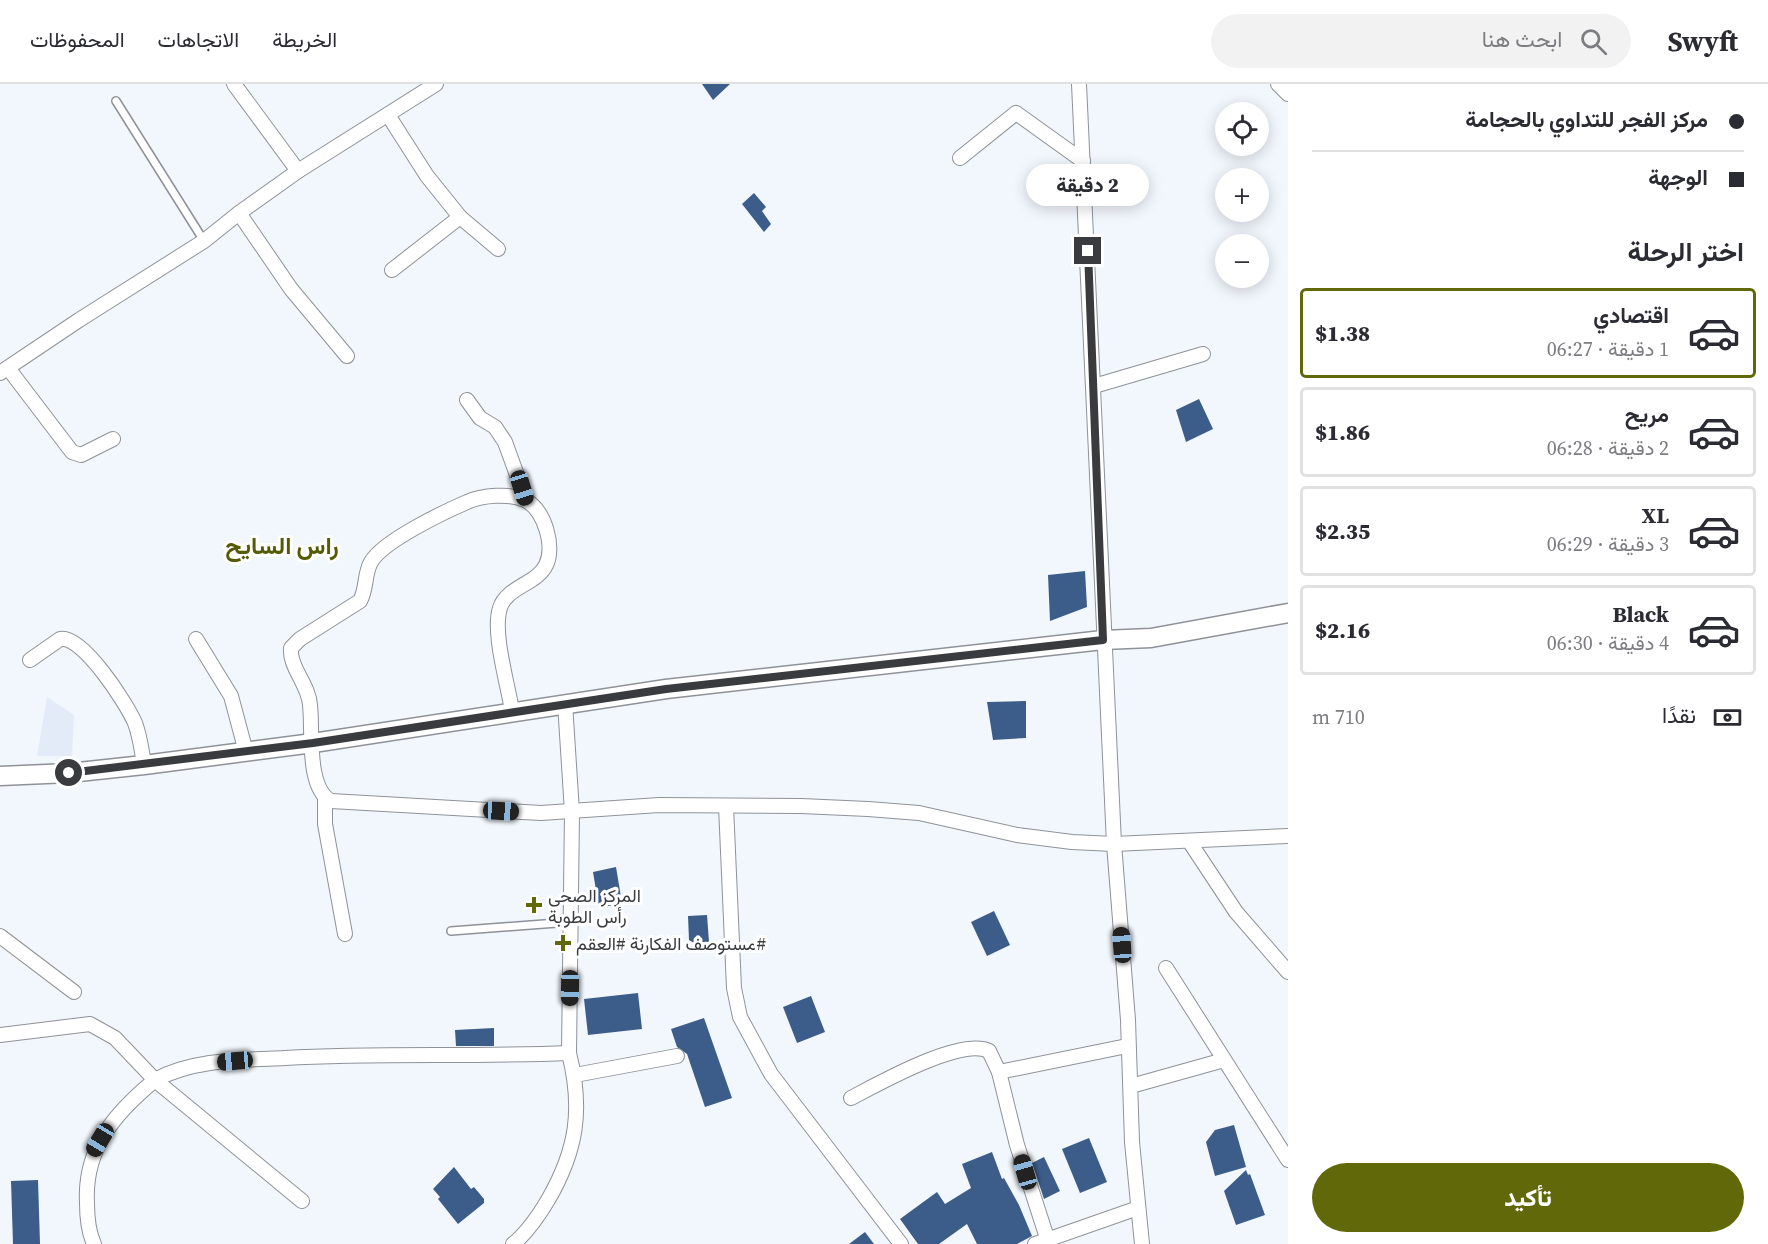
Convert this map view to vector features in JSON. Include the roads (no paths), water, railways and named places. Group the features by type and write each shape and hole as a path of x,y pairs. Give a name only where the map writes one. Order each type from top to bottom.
{"street":[{"path":"234,84 298,171"},
{"path":"1079,84 1114,844 1131,1086 1132,1142 1142,1244"},
{"path":"1278,84 1288,94"},
{"path":"113,439 81,455 72,452 4,370 204,241 238,213 298,171 433,85"},
{"path":"960,158 1016,113 1083,161"},
{"path":"388,115 427,176 460,218 498,249"},
{"path":"238,213 291,289 347,356"},
{"path":"392,270 460,218"},
{"path":"1094,386 1203,354"},
{"path":"467,400 480,418 495,427 505,442 526,501 537,511 545,527 550,556 545,568 511,593 500,605 497,622 512,711"},
{"path":"526,501 507,497 470,500 409,532 379,553 370,563 360,601 292,645 291,656 308,689 314,773 320,794 325,798 348,802 541,813 659,805 801,806 919,813 1017,835 1072,842 1114,844 1288,836"},
{"path":"0,776 69,773 246,752 676,687 1103,640 1151,638 1288,613"},
{"path":"30,660 60,639 65,638 78,643 123,698 135,724 144,765"},
{"path":"196,639 231,696 246,752"},
{"path":"513,1244 542,1211 560,1180 572,1152 576,1102 574,1075 569,1053 573,812 565,703"},
{"path":"325,798 325,824 345,934"},
{"path":"726,806 734,977 740,1017 754,1046 798,1112 901,1244"},
{"path":"1189,841 1236,912 1288,972"},
{"path":"0,936 74,992"},
{"path":"1166,968 1288,1160"},
{"path":"0,1035 90,1024 108,1032 155,1080 302,1201"},
{"path":"999,1072 1127,1046"},
{"path":"851,1098 914,1065 974,1047 982,1047 993,1054 999,1072 1044,1242 1138,1208"},
{"path":"94,1244 87,1219 86,1185 93,1152 107,1129 155,1080 174,1070 258,1059 348,1055 492,1056 569,1053"},
{"path":"574,1075 677,1056"},
{"path":"1131,1086 1224,1060"}],"lane":[{"path":"116,101 204,241"},
{"path":"451,931 570,922"}],"place":[{"name":"المركز الصحي رأس الطوبة","path":"534,905"},
{"name":"مستوصف الفكارنة #العقم#","path":"563,943"}],"district":[{"name":"راس السايح","path":"282,545"}]}
